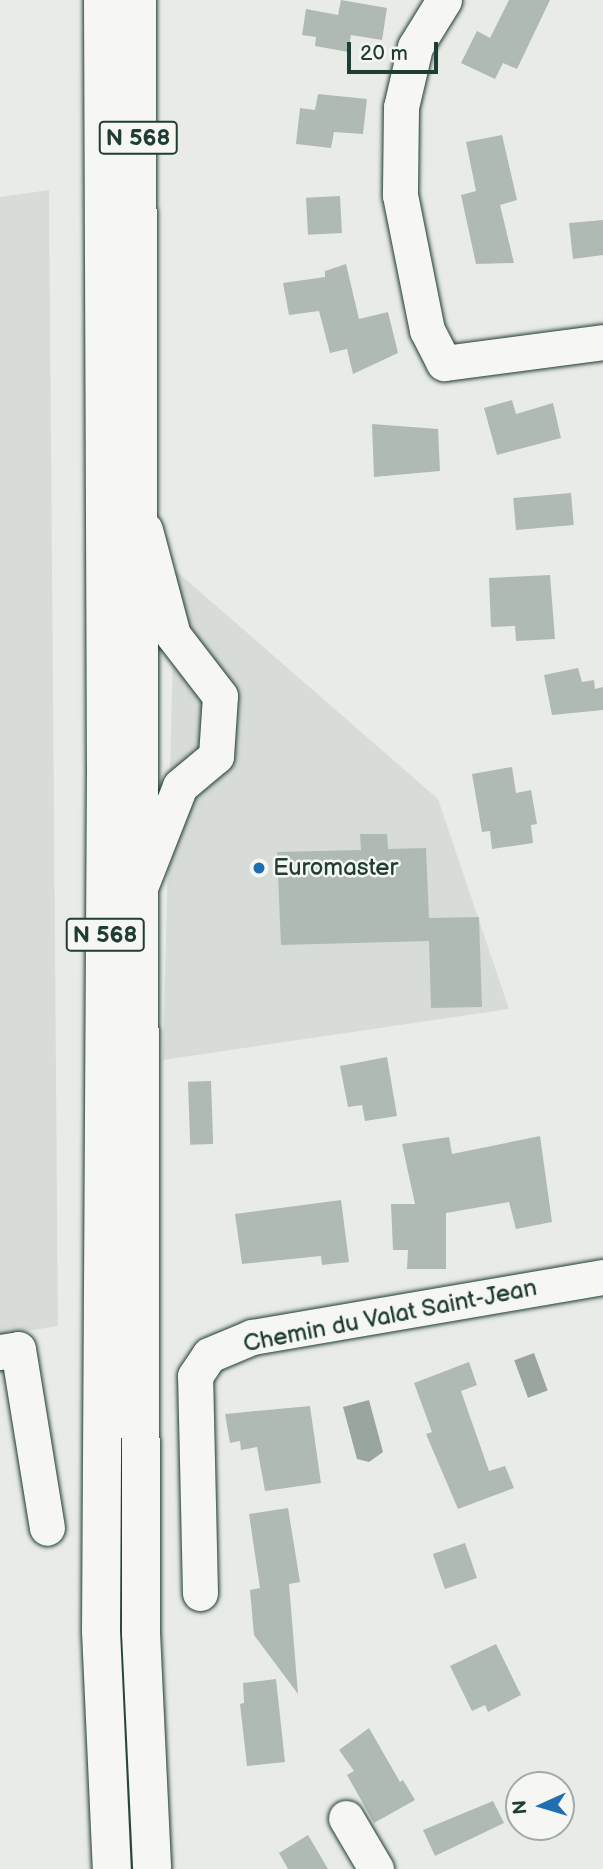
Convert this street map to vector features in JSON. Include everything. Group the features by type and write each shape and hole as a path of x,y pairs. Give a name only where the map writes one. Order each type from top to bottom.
{"highway":[{"name":"N 568","path":"103,0 106,766 101,1631 111,1869"},
{"name":"N 568","path":"137,0 141,1633 152,1869"}],"street":[{"path":"444,0 415,47 401,107 400,195 426,330 444,363 603,342"},
{"path":"139,505 173,635 220,696 216,757 180,786 140,888"},
{"name":"Chemin du Valat Saint-Jean","path":"200,1593 195,1376 209,1355 253,1337 603,1277"},
{"path":"0,1352 18,1349 47,1528"},
{"path":"346,1818 376,1869"}],"shaded area":[{"path":"49,190 58,1326 0,1335 0,197"},
{"path":"175,570 438,799 509,1009 163,1060"},
{"path":"534,1353 548,1391 528,1398 514,1360"},
{"path":"369,1400 383,1452 369,1462 357,1459 343,1407"}],"building":[{"path":"341,0 387,8 382,40 351,35 348,52 315,46 316,37 302,35 306,9 338,15"},
{"path":"509,0 550,0 517,69 503,63 495,79 461,63 477,31 490,38"},
{"path":"318,94 367,99 363,134 334,132 331,148 296,144 300,108 315,110"},
{"path":"502,135 517,200 500,205 514,263 476,264 461,195 476,191 466,142"},
{"path":"340,196 342,233 308,235 306,198"},
{"path":"603,220 603,255 573,259 569,223"},
{"path":"346,264 359,319 388,312 398,353 353,374 347,349 330,353 319,311 289,315 283,283 325,277 325,271"},
{"path":"512,400 516,414 553,403 561,438 497,455 484,408"},
{"path":"372,424 438,429 440,471 374,477"},
{"path":"571,493 574,525 516,530 513,498"},
{"path":"550,575 555,639 516,641 515,626 491,627 489,578"},
{"path":"578,668 582,682 594,680 595,689 603,687 603,710 552,715 544,675"},
{"path":"512,767 516,793 531,790 537,824 531,825 533,843 492,849 490,831 482,832 472,774"},
{"path":"360,834 387,834 388,849 426,848 429,918 479,917 482,1007 431,1008 429,941 281,945 277,852 361,850"},
{"path":"387,1057 397,1116 365,1121 362,1105 348,1107 340,1066"},
{"path":"211,1081 213,1144 190,1145 188,1082"},
{"path":"540,1136 552,1222 516,1229 509,1202 446,1213 446,1269 407,1269 408,1250 393,1250 391,1204 415,1204 402,1144 449,1137 452,1154"},
{"path":"341,1200 349,1262 322,1265 321,1256 242,1264 235,1214"},
{"path":"469,1362 477,1385 461,1391 489,1471 505,1466 514,1488 458,1509 426,1434 432,1432 414,1383"},
{"path":"310,1406 321,1483 265,1491 257,1447 241,1450 240,1441 230,1443 225,1414"},
{"path":"288,1508 300,1582 289,1584 298,1694 254,1635 250,1590 260,1588 249,1514"},
{"path":"465,1543 477,1578 445,1589 433,1554"},
{"path":"496,1644 521,1695 488,1712 485,1705 472,1711 450,1666"},
{"path":"276,1679 285,1762 247,1766 240,1704 244,1703 243,1683"},
{"path":"369,1728 400,1782 403,1780 415,1800 374,1823 347,1775 354,1771 339,1750"},
{"path":"493,1801 504,1823 435,1856 423,1830"},
{"path":"308,1835 328,1869 288,1869 279,1853"}],"place":[{"name":"Euromaster","path":"259,868"}]}
